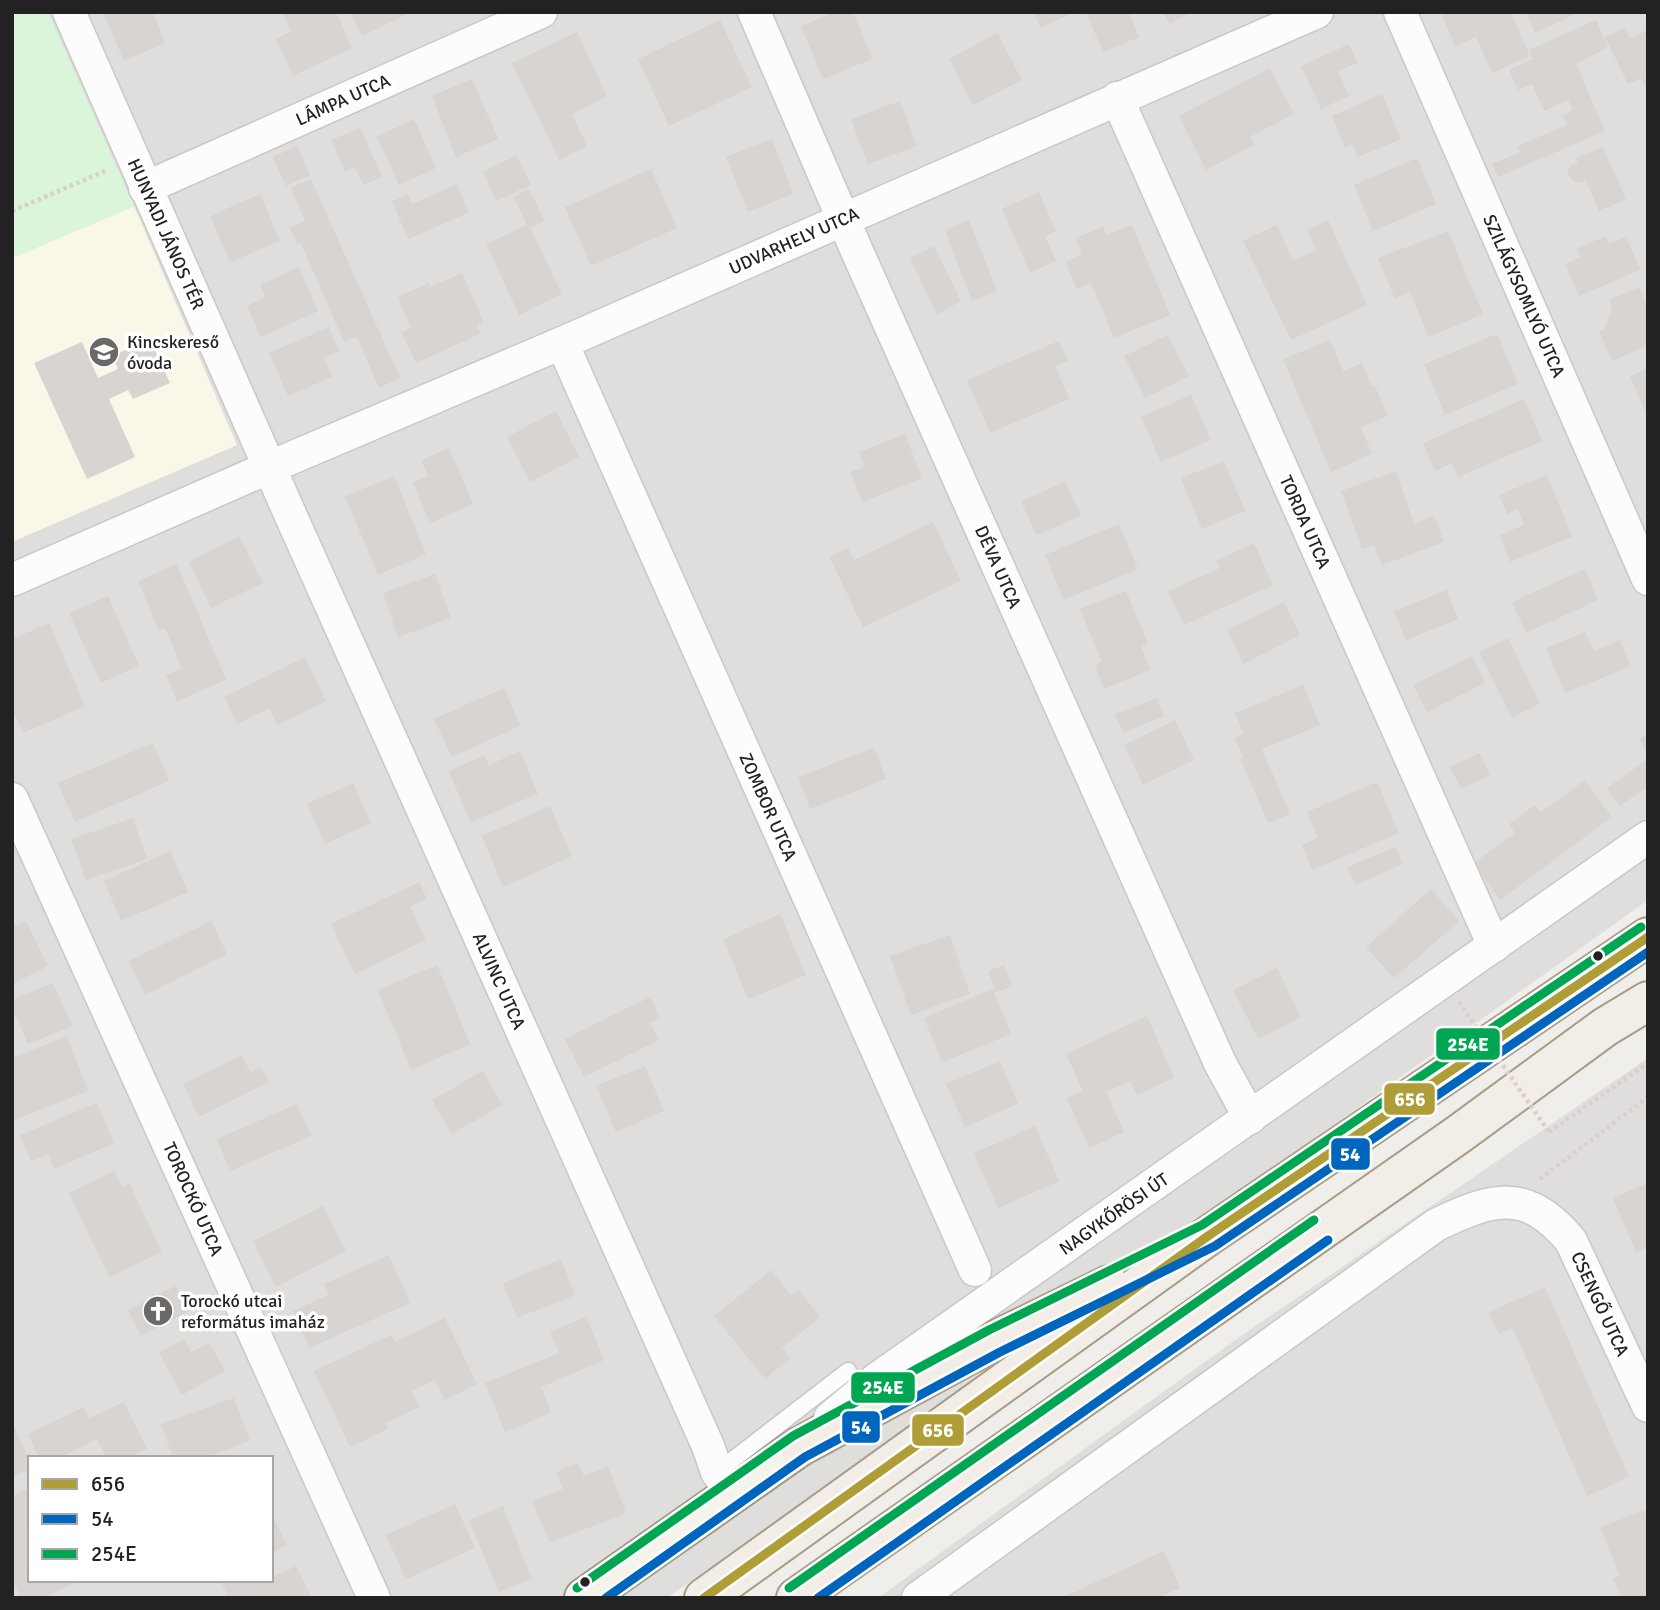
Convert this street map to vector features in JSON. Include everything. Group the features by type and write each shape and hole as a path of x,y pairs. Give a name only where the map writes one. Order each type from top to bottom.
{"main road":[{"path":"704,1598 1208,1237 1648,937"},
{"path":"796,1598 1458,1134 1605,1027 1648,1001"},
{"path":"799,1447 994,1341 1208,1237"},
{"name":"NAGYKŐRÖSI ÚT","path":"584,1598 725,1483 799,1447"}],"street":[{"name":"HUNYADI JÁNOS TÉR","path":"69,12 270,467"},
{"name":"LÁMPA UTCA","path":"145,188 541,12"},
{"name":"DÉVA UTCA","path":"754,12 843,219 1220,1063 1250,1118"},
{"name":"UDVARHELY UTCA","path":"270,467 562,343 1317,12"},
{"name":"SZILÁGYSOMLYÓ UTCA","path":"1400,12 1648,579"},
{"name":"TORDA UTCA","path":"1117,98 1494,946"},
{"name":"ZOMBOR UTCA","path":"562,343 975,1270"},
{"path":"12,580 270,467"},
{"name":"ALVINC UTCA","path":"270,467 725,1483"},
{"name":"TOROCKÓ UTCA","path":"12,799 374,1598"},
{"name":"NAGYKŐRÖSI ÚT","path":"799,1447 878,1378 1648,837"},
{"path":"918,1598 1436,1225 1478,1206 1508,1203"},
{"name":"CSENGŐ UTCA","path":"1508,1203 1527,1206 1545,1214 1571,1241 1648,1406"}],"lane":[{"path":"725,1483 848,1371"}],"path":[{"path":"12,211 133,159"},
{"path":"1459,1002 1549,1132 1648,1063"},
{"path":"1508,1203 1648,1097"}],"shaded area":[{"path":"12,12 1648,12 1648,900 752,1541 666,1598 12,1598"},
{"name":"Kincskereső óvoda","path":"134,206 237,445 12,542 12,258"},
{"path":"1648,1058 1648,1598 878,1598 1238,1338"}],"green space":[{"path":"12,12 48,12 134,206 12,258"}],"building":[{"path":"103,12 153,12 165,43 124,61"},
{"path":"282,12 336,12 352,48 293,76 276,39 291,31"},
{"path":"351,12 411,12 362,36"},
{"path":"835,12 853,12 872,59 823,79 801,26"},
{"path":"1033,12 1069,12 1070,14 1041,28"},
{"path":"1086,12 1129,12 1139,37 1103,52"},
{"path":"1163,12 1192,12 1170,24"},
{"path":"1441,12 1511,12 1530,56 1492,73 1476,37 1455,46"},
{"path":"1526,12 1580,12 1535,33"},
{"path":"720,20 752,87 669,126 638,59"},
{"path":"1596,20 1608,47 1576,64 1605,131 1498,177 1492,164 1520,152 1517,146 1567,125 1563,115 1573,110 1568,100 1544,111 1532,84 1518,90 1509,70 1533,59 1529,50"},
{"path":"1625,28 1630,39 1648,30 1648,92 1641,78 1628,84 1605,37"},
{"path":"577,32 607,96 572,114 587,146 559,160 512,63"},
{"path":"997,33 1022,80 973,105 949,59"},
{"path":"1349,44 1357,63 1338,71 1349,96 1321,109 1301,66"},
{"path":"1270,68 1294,114 1250,137 1254,145 1206,170 1179,116"},
{"path":"472,79 498,139 456,157 432,96"},
{"path":"1382,94 1401,139 1358,157 1352,144 1345,147 1332,116"},
{"path":"900,101 917,146 868,164 851,119"},
{"path":"414,119 436,168 399,185 377,136"},
{"path":"360,128 382,177 363,185 355,167 345,171 331,140"},
{"path":"772,139 793,194 748,212 726,157"},
{"path":"297,146 310,175 286,186 273,157"},
{"path":"1603,147 1626,199 1599,211 1586,181 1578,183 1571,179 1567,172 1571,165 1578,162 1576,158"},
{"path":"517,155 531,185 496,201 483,171"},
{"path":"1417,158 1436,204 1373,231 1354,185"},
{"path":"651,169 677,228 591,266 565,207"},
{"path":"311,179 400,378 379,388 357,337 344,342 301,243 297,244 290,228 305,221 291,188"},
{"path":"457,184 469,213 408,239 392,201 408,194 412,204"},
{"path":"529,189 545,221 530,228 562,294 519,315 486,244 527,225 514,197"},
{"path":"1039,192 1056,231 1045,236 1056,261 1030,273 1002,209"},
{"path":"260,194 280,241 230,262 210,216"},
{"path":"969,220 997,291 972,301 945,230"},
{"path":"1328,220 1367,305 1291,340 1243,241 1277,225 1293,261 1316,250 1307,230"},
{"path":"1132,225 1170,315 1114,338 1091,283 1077,289 1065,262 1082,254 1076,238 1103,227 1106,235"},
{"path":"1448,231 1483,314 1429,337 1410,292 1395,299 1378,258"},
{"path":"1606,236 1609,244 1626,237 1640,270 1579,296 1565,264 1581,257 1577,248"},
{"path":"934,246 961,301 937,314 910,258"},
{"path":"299,267 318,311 261,337 247,306 266,297 260,285"},
{"path":"462,273 484,323 477,326 480,334 416,363 402,333 411,328 398,297 429,283 430,287"},
{"path":"1639,287 1648,308 1648,345 1612,361 1599,331 1605,329 1612,307 1609,300"},
{"path":"329,327 339,351 324,358 332,377 288,396 269,353"},
{"path":"1497,334 1518,384 1445,415 1424,364"},
{"path":"1168,335 1189,376 1145,398 1124,356"},
{"path":"150,339 170,383 133,399 128,390 109,399 135,457 87,479 34,363 82,342 98,378 118,369 112,356"},
{"path":"1330,340 1343,371 1362,363 1388,416 1361,427 1372,454 1331,472 1283,359"},
{"path":"1059,341 1068,361 1055,366 1069,399 990,433 967,380"},
{"path":"1648,368 1648,418 1630,376"},
{"path":"1191,395 1211,440 1161,462 1141,417"},
{"path":"1524,399 1542,441 1458,477 1452,463 1435,471 1423,443"},
{"path":"556,411 579,457 530,482 507,437"},
{"path":"905,434 922,478 862,502 850,472 865,467 859,452"},
{"path":"449,448 473,504 430,523 413,482 428,476 421,460"},
{"path":"1224,461 1245,511 1202,529 1181,478"},
{"path":"1396,471 1414,524 1434,516 1444,542 1382,565 1374,545 1362,549 1341,491"},
{"path":"1547,475 1572,537 1510,562 1499,535 1524,525 1518,509 1507,514 1499,495"},
{"path":"394,476 426,554 378,575 345,496"},
{"path":"1065,482 1081,516 1036,535 1021,501"},
{"path":"933,522 961,581 863,627 829,556 848,548 854,560"},
{"path":"1119,524 1138,569 1064,600 1045,555"},
{"path":"239,536 263,583 211,608 189,562"},
{"path":"1254,543 1273,585 1184,625 1168,591 1220,568 1217,560"},
{"path":"177,564 226,680 177,701 166,675 182,668 165,628 159,631 138,581"},
{"path":"1585,569 1598,600 1526,633 1512,602"},
{"path":"435,574 451,618 398,637 383,593"},
{"path":"1447,590 1458,619 1406,640 1394,611"},
{"path":"1126,591 1148,644 1141,646 1150,670 1104,689 1095,665 1102,662 1080,609"},
{"path":"108,596 139,666 101,683 69,613"},
{"path":"1284,602 1300,635 1243,664 1227,630"},
{"path":"49,623 85,706 23,733 12,709 12,639"},
{"path":"1585,632 1594,651 1620,640 1631,666 1565,693 1546,648"},
{"path":"1508,638 1540,703 1512,718 1479,652"},
{"path":"1472,656 1485,683 1427,712 1413,685"},
{"path":"305,657 326,701 277,725 269,708 237,724 224,697"},
{"path":"1303,685 1320,725 1262,749 1290,814 1268,823 1240,758 1243,757 1235,738 1244,734 1235,713"},
{"path":"504,688 520,726 452,757 434,719"},
{"path":"1157,698 1164,716 1123,733 1115,714"},
{"path":"1175,720 1194,760 1143,785 1124,745"},
{"path":"1648,734 1648,754 1639,739"},
{"path":"153,743 169,781 75,822 58,783"},
{"path":"874,748 886,779 810,809 798,777"},
{"path":"520,751 538,794 470,822 449,771 485,755 489,765"},
{"path":"1480,753 1490,775 1461,789 1450,767"},
{"path":"1648,759 1648,786 1620,806 1607,788"},
{"path":"1585,780 1612,817 1500,900 1474,863 1515,833 1509,824 1535,805 1541,812"},
{"path":"1377,782 1399,833 1312,870 1302,845 1318,838 1307,812"},
{"path":"353,783 371,823 325,844 307,804"},
{"path":"550,806 572,856 503,887 482,836"},
{"path":"133,818 147,859 86,880 71,839"},
{"path":"1395,847 1403,864 1355,885 1347,867"},
{"path":"170,851 188,892 121,921 104,881"},
{"path":"419,882 427,899 410,906 426,940 355,974 331,924"},
{"path":"1431,889 1459,921 1394,978 1366,947"},
{"path":"780,914 806,975 748,999 723,939"},
{"path":"26,921 48,966 12,984 12,927"},
{"path":"211,921 227,954 145,995 129,961"},
{"path":"950,935 970,994 911,1015 890,956"},
{"path":"437,965 470,1044 411,1070 378,990"},
{"path":"1004,965 1012,986 994,993 1011,1034 942,1062 924,1018 995,988 988,971"},
{"path":"1277,968 1301,1017 1258,1039 1233,990"},
{"path":"53,983 72,1026 28,1044 12,1007 12,1000"},
{"path":"650,997 660,1018 650,1023 659,1040 584,1077 565,1039"},
{"path":"1147,1016 1174,1078 1137,1095 1130,1081 1106,1092 1124,1132 1089,1148 1067,1098 1083,1091 1066,1054"},
{"path":"67,1036 88,1091 12,1121 12,1058"},
{"path":"242,1055 250,1072 261,1067 269,1082 199,1117 183,1084"},
{"path":"1000,1061 1018,1104 965,1127 946,1084"},
{"path":"645,1066 664,1111 616,1132 596,1086"},
{"path":"483,1071 502,1105 452,1134 432,1100"},
{"path":"97,1103 114,1143 54,1169 48,1154 31,1161 20,1135"},
{"path":"297,1104 311,1136 230,1171 217,1139"},
{"path":"1035,1126 1059,1181 998,1208 974,1153"},
{"path":"114,1171 122,1187 129,1183 162,1252 109,1277 69,1193"},
{"path":"1648,1183 1648,1248 1636,1252 1613,1198"},
{"path":"323,1206 346,1251 276,1287 253,1241"},
{"path":"389,1255 410,1303 309,1348 293,1311 328,1295 324,1284"},
{"path":"561,1259 575,1295 517,1318 503,1283"},
{"path":"771,1270 792,1296 799,1290 820,1317 782,1348 790,1358 765,1379 714,1316"},
{"name":"Torockó utcai református imaház","path":"176,1286 189,1311 141,1336 128,1310"},
{"path":"1545,1287 1629,1477 1587,1496 1513,1328 1499,1334 1489,1312"},
{"path":"586,1317 604,1360 541,1387 551,1413 505,1432 485,1383 559,1353 550,1332"},
{"path":"445,1318 477,1384 444,1400 435,1380 412,1391 419,1407 386,1423 388,1429 350,1447 314,1371 391,1335 395,1342"},
{"path":"184,1339 191,1352 209,1343 225,1371 182,1395 159,1353"},
{"path":"234,1398 250,1441 209,1456 172,1456 161,1424"},
{"path":"124,1402 147,1449 133,1456 105,1456 97,1439 63,1456 38,1456 28,1434 84,1407 89,1418"},
{"path":"12,1421 28,1457 28,1470 12,1477"},
{"path":"578,1463 584,1476 608,1467 626,1513 550,1543 532,1501 563,1489 556,1472"},
{"path":"28,1489 28,1582 76,1582 44,1598 21,1598 12,1580 12,1496"},
{"path":"455,1504 475,1548 406,1579 386,1535"},
{"path":"503,1506 532,1579 499,1592 469,1520"},
{"path":"1644,1510 1648,1518 1648,1598 1621,1598 1613,1579 1620,1576 1600,1528"},
{"path":"275,1521 287,1545 273,1552"},
{"path":"1164,1551 1180,1588 1158,1598 1061,1598"},
{"path":"296,1566 312,1598 229,1598 221,1582 273,1582 273,1577"}],"transit line":[{"name":"254E","path":"577,1588 793,1436 989,1330 1202,1225 1641,927"},
{"name":"656","path":"704,1598 1208,1236 1648,937"},
{"name":"54","path":"606,1598 805,1457 1000,1352 1215,1246 1648,952"},
{"name":"254E","path":"789,1588 1314,1220"},
{"name":"54","path":"818,1598 1328,1240"}],"place":[{"name":"Kincskereső óvoda","path":"104,352"},
{"name":"Torockó utcai református imaház","path":"158,1311"}]}
